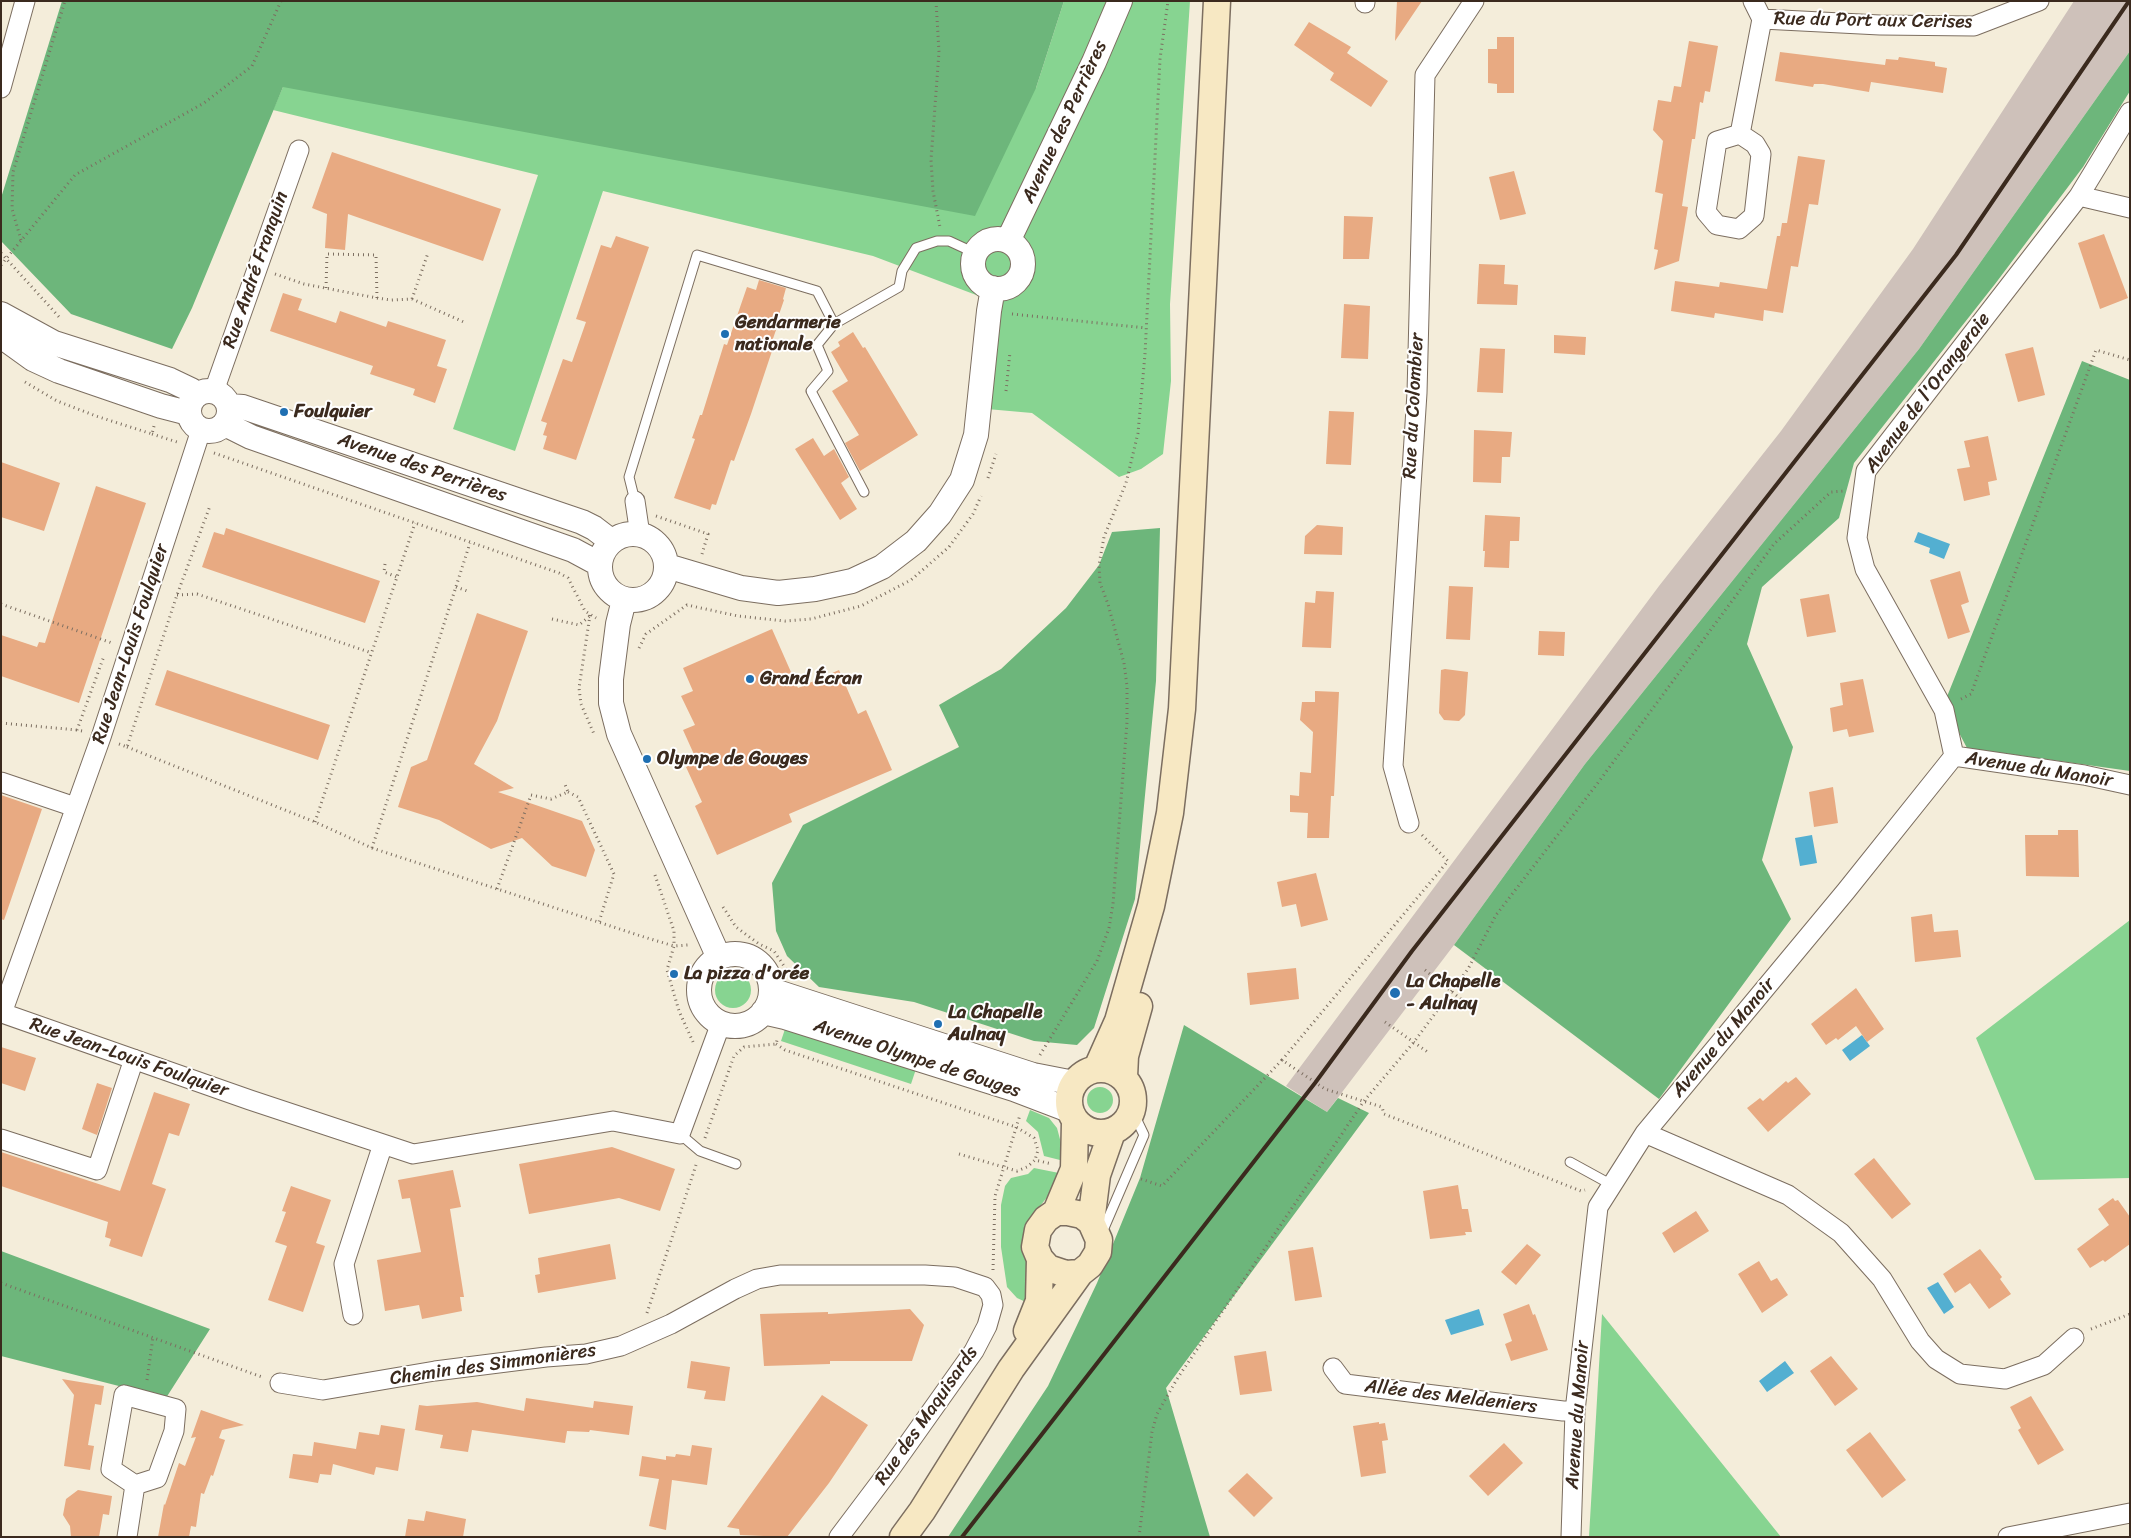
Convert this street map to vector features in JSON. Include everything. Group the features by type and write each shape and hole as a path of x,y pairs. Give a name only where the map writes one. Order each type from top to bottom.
{"main road":[{"path":"1096,1068 1118,1021 1151,906 1170,813 1182,708 1217,1"},
{"path":"903,1537 922,1511 1011,1369 1080,1273 1090,1265 1098,1252 1095,1231 1097,1175 1112,1132 1124,1124 1132,1110 1133,1098 1124,1077 1125,1056 1167,905 1177,856 1184,808 1182,708"},
{"path":"1011,1369 1039,1301 1040,1259 1036,1246 1038,1230 1046,1219 1056,1212 1074,1169 1072,1116 1069,1095 1074,1083 1084,1072 1096,1068 1111,1069 1124,1077"},
{"path":"1072,1116 1086,1129 1112,1132"},
{"path":"1056,1212 1082,1215 1095,1231"},
{"path":"1040,1259 1048,1268 1057,1272 1080,1273"}],"street":[{"path":"1,88 24,1"},
{"name":"Avenue des Perrières","path":"1008,241 1094,62 1120,1"},
{"name":"Rue du Colombier","path":"1409,823 1393,766 1416,393 1425,75 1474,1"},
{"name":"Rue du Port aux Cerises","path":"1740,134 1762,19 1753,1"},
{"name":"Rue du Port aux Cerises","path":"1762,19 1880,25 1974,26 2040,1"},
{"name":"Avenue de l'Orangeraie","path":"1954,756 1944,710 1865,569 1857,538 1866,471 2079,196 2130,112"},
{"path":"1740,134 1755,144 1761,154 1754,216 1739,229 1717,225 1706,212 1718,141 1740,134"},
{"name":"Rue André Franquin","path":"207,415 299,150"},
{"path":"2079,196 2130,208"},
{"path":"666,566 741,588 778,593 815,590 852,581 882,567 916,541 940,514 962,480 976,435 991,300 976,275 973,260 980,247 993,240 1008,241 1015,245 1022,259 1020,275 991,300"},
{"name":"Avenue des Perrières","path":"1,314 54,342 170,380 190,390 207,415"},
{"name":"Avenue des Perrières","path":"1,336 33,359 59,370 161,406 207,415 251,437 573,550 599,564"},
{"name":"Avenue des Perrières","path":"207,415 244,407 582,522 594,528 611,541"},
{"name":"Rue Jean-Louis Foulquier","path":"207,415 101,737 2,1013 413,1154 613,1122 680,1134"},
{"path":"635,501 640,534"},
{"path":"625,534 640,534 654,540 663,552 666,566 664,581 654,594 640,600 624,600 610,593 601,580 599,564 603,551 611,541 625,534"},
{"path":"624,600 618,624 611,679 611,703 619,734 719,958"},
{"name":"Avenue du Manoir","path":"1571,1537 1575,1411 1598,1207 1645,1133 1846,891 1954,756 2084,775 2130,785"},
{"path":"1,782 75,807"},
{"path":"730,954 754,959 766,973 771,990 768,1002 780,1009 744,1024 732,1026 722,1023 708,1013 699,997 699,985 702,974 709,964 730,954"},
{"name":"Avenue Olympe de Gouges","path":"780,1009 1074,1083"},
{"name":"Avenue Olympe de Gouges","path":"780,1009 1021,1091 1072,1116"},
{"path":"680,1134 722,1023"},
{"path":"1,1139 97,1170 134,1059"},
{"path":"1645,1133 1788,1195 1841,1233 1882,1279 1920,1341 1936,1359 1960,1374 2005,1379 2044,1365 2074,1338"},
{"path":"353,1315 344,1264 382,1144"},
{"name":"Chemin des Simmonières","path":"280,1383 323,1390 445,1370 546,1357 586,1354 621,1346 671,1324 735,1289 758,1279 780,1275 925,1275 955,1278 985,1287"},
{"name":"Rue des Maquisards","path":"839,1537 891,1468 974,1351 987,1326 993,1305 991,1295 985,1287"},
{"name":"Allée des Meldeniers","path":"1333,1368 1345,1384 1575,1411"},
{"path":"124,1395 176,1409 174,1431 157,1478 135,1485 111,1469 124,1395"},
{"path":"127,1537 135,1485"},
{"path":"2008,1537 2130,1513"}],"lane":[{"path":"864,492 811,391 828,370 817,346 834,324 899,287 902,271 916,248 936,241 949,241 976,253"},
{"path":"635,501 629,477 698,255 817,291 834,324"},
{"path":"1095,1231 1144,1135 1132,1110"},
{"path":"680,1134 700,1152 736,1164"},
{"path":"1570,1162 1612,1185"}],"path":[{"path":"22,240 12,209 13,172 65,1"},
{"path":"1,265 75,174 204,103 252,66 281,1"},
{"path":"936,1 939,52 930,160 932,190 940,226 949,241"},
{"path":"1039,1058 1097,961 1104,946 1113,904 1127,722 1127,686 1124,663 1100,582 1099,565 1104,537 1126,483 1135,449 1146,328 1160,59 1168,1"},
{"path":"1,253 61,319 69,324"},
{"path":"412,299 428,253"},
{"path":"326,288 327,254 376,255 377,298"},
{"path":"257,268 304,284 391,300 412,299 466,323"},
{"path":"991,300 1012,314 1146,328"},
{"path":"1012,314 1012,324"},
{"path":"1005,399 1010,343"},
{"path":"1944,710 1971,694 2096,350 2130,360"},
{"path":"152,434 207,415 415,523 559,573 568,578 579,600 590,616 618,624"},
{"path":"986,482 996,452"},
{"path":"635,655 646,634 687,605 738,616 786,621 836,614 869,602 911,580 949,547 973,514 983,490"},
{"path":"1138,1537 1152,1432 1157,1414 1177,1379 1364,1101 1414,1042 1452,991 1468,969 1496,915 1597,784 1774,544 1831,492 1862,490"},
{"path":"314,822 415,523"},
{"path":"372,848 470,543"},
{"path":"385,564 384,572 397,577"},
{"path":"456,587 470,592"},
{"path":"177,595 197,594 372,653"},
{"path":"1,604 129,649"},
{"path":"552,618 579,625 590,616"},
{"path":"1,723 77,730"},
{"path":"127,747 314,822 372,848 644,937"},
{"path":"564,782 568,792 578,797 614,874 599,922"},
{"path":"497,889 531,795 551,799 568,792"},
{"path":"1141,1178 1162,1186 1282,1060 1448,861 1409,823"},
{"path":"722,906 736,927 759,944 774,950 796,983 780,1009 776,1044"},
{"path":"674,946 667,970 679,1011 691,1042 734,1056"},
{"path":"1425,970 1468,1004"},
{"path":"1385,1022 1429,1053"},
{"path":"646,1335 644,1322 700,1152 734,1056 744,1047 776,1044 785,1050 1016,1127 1034,1138 1038,1150 1035,1160 1027,1168 1017,1171 959,1154"},
{"path":"1282,1060 1325,1089 1382,1107 1384,1114 1581,1191 1612,1185"},
{"path":"985,1287 993,1272 995,1196 1021,1113"},
{"path":"1035,1160 1062,1167"},
{"path":"1,1284 280,1383"},
{"path":"2074,1338 2106,1322 2130,1314"},
{"path":"144,1400 153,1337"}],"shaded area":[{"path":"2074,1 2130,1 2130,51 1919,349 1585,764 1454,945 1327,1112 1286,1086 1659,586 1781,431 1913,249"}],"green space":[{"path":"62,1 1064,1 1036,88 975,216 283,87 192,308 172,349 71,314 1,241 1,198"},
{"path":"1064,1 1190,1 1170,304 1171,381 1163,454 1141,469 1119,477 1032,413 987,409 1000,304 873,256 603,191 515,451 453,429 538,175 273,110 283,87 1036,88"},
{"path":"2130,51 2130,91 2083,167 1995,284 1854,463 1839,518 1762,587 1747,644 1793,747 1762,860 1791,919 1659,1099 1454,945 1585,764 1919,349"},
{"path":"2082,361 2130,380 2130,771 1967,748 1944,704"},
{"path":"1160,528 1156,681 1135,899 1094,1028 1077,1045 1034,1041 914,1002 819,987 787,956 776,931 772,883 803,825 959,747 939,705 1001,669 1066,608 1099,565 1112,532"},
{"path":"2130,920 2130,1178 2035,1180 1976,1038"},
{"path":"733,972 740,973 746,977 750,983 750,997 746,1003 740,1007 733,1008 726,1007 720,1003 716,997 715,990 716,983 720,977 726,973"},
{"path":"1184,1025 1327,1112 1338,1098 1369,1113 1166,1388 1210,1537 948,1537 1048,1386 1097,1283 1140,1178"},
{"path":"786,1026 916,1069 911,1084 781,1041"},
{"path":"1100,1087 1109,1091 1113,1100 1109,1109 1100,1113 1091,1109 1087,1100 1091,1091"},
{"path":"1030,1110 1049,1118 1057,1128 1061,1143 1060,1160 1044,1156 1038,1132 1026,1121"},
{"path":"1034,1168 1059,1173 1052,1191 1025,1225 1023,1247 1029,1267 1028,1303 1017,1298 1007,1287 1001,1247 1001,1205 1005,1186 1011,1178 1028,1174"},
{"path":"1,1251 210,1329 166,1398 1,1356"},
{"path":"1602,1314 1781,1537 1589,1537"}],"water":[{"path":"1918,532 1950,544 1944,559 1929,553 1930,548 1914,542"},
{"path":"1812,835 1817,863 1800,866 1795,838"},
{"path":"1862,1035 1870,1046 1850,1061 1842,1050"},
{"path":"1938,1282 1954,1307 1944,1314 1927,1288"},
{"path":"1479,1309 1484,1325 1451,1335 1445,1320"},
{"path":"1785,1361 1794,1373 1767,1392 1759,1381"}],"building":[{"path":"1397,1 1422,1 1395,41"},
{"path":"1309,22 1351,47 1347,53 1388,81 1371,107 1330,80 1334,73 1294,45"},
{"path":"1497,37 1514,37 1514,93 1497,93 1497,84 1488,83 1488,49 1497,49"},
{"path":"1689,41 1718,46 1710,92 1705,91 1703,103 1700,102 1695,139 1692,139 1682,206 1688,207 1679,261 1654,270 1658,250 1654,249 1663,194 1655,192 1663,141 1653,130 1658,100 1671,102 1674,86 1681,87"},
{"path":"1780,52 1885,65 1886,59 1898,60 1899,57 1935,62 1935,66 1947,68 1943,93 1871,82 1869,92 1823,84 1814,84 1813,87 1775,81"},
{"path":"332,152 501,209 483,261 348,214 345,250 325,248 327,214 312,208"},
{"path":"1798,156 1825,160 1818,205 1809,204 1798,267 1791,266 1783,313 1764,310 1763,321 1715,313 1714,318 1671,311 1675,281 1719,287 1720,282 1767,289 1777,236 1780,236 1782,223 1787,223"},
{"path":"1514,171 1526,214 1500,220 1489,177"},
{"path":"1344,216 1373,217 1369,259 1343,259"},
{"path":"2104,234 2128,298 2100,309 2078,243"},
{"path":"616,236 649,247 576,460 543,449 547,436 543,435 547,423 541,421 563,359 572,362 586,322 576,319 601,245 611,248"},
{"path":"1479,264 1505,265 1504,284 1518,285 1517,305 1477,304"},
{"path":"759,280 786,288 784,300 769,350 772,351 751,414 734,461 731,460 716,505 712,504 710,510 674,498 695,439 692,438 700,415 702,415 724,344 727,345 747,287 756,290"},
{"path":"283,293 302,299 298,310 336,323 340,311 386,327 388,321 446,340 437,366 447,369 435,403 413,395 415,389 370,374 373,366 270,331"},
{"path":"1344,304 1370,306 1368,359 1341,358"},
{"path":"853,332 863,348 865,347 918,435 860,471 845,443 859,435 832,391 848,381 831,352 840,346 838,342"},
{"path":"1554,335 1586,337 1585,355 1554,353"},
{"path":"2033,347 2045,395 2018,402 2005,354"},
{"path":"1480,348 1505,349 1503,393 1477,392"},
{"path":"1329,411 1354,412 1351,465 1326,464"},
{"path":"1474,430 1512,432 1510,457 1502,457 1501,483 1473,482"},
{"path":"1988,436 1997,480 1988,482 1990,495 1964,501 1957,469 1970,467 1964,441"},
{"path":"813,438 824,456 834,449 849,477 841,483 857,509 840,520 795,449"},
{"path":"1,462 60,483 44,531 1,517"},
{"path":"96,486 146,503 79,703 1,676 1,635 37,647 39,642 45,643"},
{"path":"1485,515 1520,517 1519,541 1510,541 1509,568 1484,567"},
{"path":"1317,525 1343,527 1342,555 1304,554 1305,536"},
{"path":"226,528 380,581 365,623 202,567 214,532 224,535"},
{"path":"1960,571 1969,602 1961,605 1970,632 1948,639 1930,580"},
{"path":"1449,586 1473,587 1470,640 1446,639"},
{"path":"1316,591 1334,592 1331,648 1302,647 1305,602 1315,603"},
{"path":"1829,594 1836,632 1807,637 1800,599"},
{"path":"477,613 528,631 497,721 474,764 514,788 498,792 582,821 595,850 586,877 552,866 522,838 491,849 439,820 398,807 411,767 427,760"},
{"path":"772,629 798,688 839,670 858,714 866,710 892,770 789,814 792,822 717,855 695,806 702,802 686,767 697,761 683,730 695,725 681,696 693,691 683,668"},
{"path":"1539,631 1565,632 1564,656 1538,655"},
{"path":"167,670 330,725 318,760 155,705"},
{"path":"1441,670 1468,672 1465,715 1459,721 1444,720 1439,713"},
{"path":"1863,679 1874,732 1849,737 1847,729 1833,732 1830,708 1843,705 1840,683"},
{"path":"1315,691 1339,692 1334,796 1331,796 1329,838 1307,838 1308,813 1290,812 1290,795 1299,796 1300,772 1311,773 1313,732 1300,720 1302,702 1315,702"},
{"path":"1833,787 1838,823 1814,827 1809,792"},
{"path":"1,795 42,809 4,920 1,919"},
{"path":"2058,830 2078,830 2079,877 2026,876 2025,835 2058,835"},
{"path":"1316,873 1328,920 1301,927 1296,904 1282,907 1277,882"},
{"path":"1932,914 1934,932 1958,930 1961,957 1915,962 1911,917"},
{"path":"1296,968 1299,999 1250,1005 1247,973"},
{"path":"1856,988 1884,1029 1867,1042 1856,1026 1838,1040 1836,1038 1826,1045 1811,1024"},
{"path":"1,1047 36,1058 25,1091 1,1083"},
{"path":"1796,1077 1811,1094 1768,1132 1747,1108 1760,1098 1763,1101 1786,1081 1788,1083"},
{"path":"97,1083 112,1088 97,1135 82,1129"},
{"path":"154,1092 190,1104 179,1136 169,1133 152,1184 166,1189 142,1257 109,1246 111,1239 105,1237 108,1222 1,1186 1,1152 120,1191"},
{"path":"612,1147 675,1169 660,1211 619,1198 529,1214 519,1164"},
{"path":"1874,1158 1911,1204 1892,1219 1854,1174"},
{"path":"453,1170 461,1207 450,1209 464,1297 460,1297 462,1311 422,1319 419,1305 385,1311 377,1260 421,1252 410,1198 402,1199 398,1180"},
{"path":"1458,1185 1462,1209 1468,1209 1472,1232 1465,1232 1466,1235 1430,1239 1423,1191"},
{"path":"291,1186 331,1200 316,1243 325,1246 303,1312 268,1300 287,1246 275,1242 286,1212 282,1211"},
{"path":"2113,1198 2115,1201 2118,1200 2130,1217 2130,1244 2105,1262 2103,1260 2090,1268 2077,1249 2109,1225 2098,1209"},
{"path":"1696,1211 1709,1231 1674,1253 1662,1233"},
{"path":"610,1244 616,1279 538,1293 535,1275 540,1274 538,1258"},
{"path":"1527,1244 1541,1255 1516,1285 1501,1272"},
{"path":"1313,1247 1322,1297 1295,1301 1288,1251"},
{"path":"1980,1249 2002,1277 2000,1279 2011,1294 1989,1309 1970,1283 1955,1293 1943,1274"},
{"path":"1759,1261 1771,1281 1777,1278 1788,1295 1762,1313 1738,1274"},
{"path":"1529,1304 1533,1315 1535,1314 1548,1350 1511,1361 1505,1344 1512,1341 1503,1314"},
{"path":"910,1309 924,1325 912,1361 830,1361 830,1364 764,1366 760,1314 828,1312 828,1314"},
{"path":"1266,1351 1272,1391 1240,1395 1234,1356"},
{"path":"1831,1356 1858,1389 1835,1406 1810,1371"},
{"path":"691,1361 730,1367 725,1401 704,1399 706,1391 687,1388"},
{"path":"62,1379 104,1386 101,1405 95,1404 88,1445 94,1446 90,1470 64,1466 74,1395"},
{"path":"822,1395 868,1425 829,1483 787,1537 740,1535 739,1529 727,1527"},
{"path":"2031,1396 2064,1450 2038,1465 2018,1430 2021,1428 2010,1407"},
{"path":"526,1398 593,1408 594,1401 633,1406 629,1435 590,1430 589,1432 567,1431 565,1443 472,1430 468,1452 440,1448 443,1435 415,1430 419,1405 477,1402 524,1411"},
{"path":"201,1410 244,1425 222,1430 219,1438 225,1440 213,1476 211,1475 204,1494 201,1493 196,1527 191,1526 189,1537 158,1537 164,1504 179,1463 185,1466 196,1437 191,1438"},
{"path":"1379,1422 1379,1424 1385,1423 1388,1440 1382,1441 1386,1473 1361,1477 1353,1426"},
{"path":"381,1425 405,1429 398,1471 376,1467 374,1475 333,1464 331,1475 320,1474 318,1483 289,1478 293,1454 312,1456 314,1442 356,1449 359,1432 379,1435"},
{"path":"1870,1432 1906,1480 1882,1498 1846,1450"},
{"path":"1504,1443 1523,1463 1488,1496 1469,1476"},
{"path":"692,1445 712,1448 707,1485 672,1480 666,1530 649,1526 659,1479 639,1476 642,1456 666,1460 666,1456 675,1457 676,1454 690,1456"},
{"path":"1247,1473 1273,1498 1254,1517 1228,1491"},
{"path":"78,1490 112,1496 109,1515 103,1514 99,1537 71,1537 70,1526 63,1515 66,1499"},
{"path":"426,1511 466,1519 463,1537 405,1537 408,1519 424,1521"}],"railway":[{"path":"962,1537 1315,1083 1412,951 1956,255 2129,1"}],"place":[{"name":"Gendarmerie nationale","path":"725,334"},
{"name":"Foulquier","path":"284,412"},
{"name":"Grand Écran","path":"750,679"},
{"name":"Olympe de Gouges","path":"647,759"},
{"name":"La pizza d'orée","path":"674,974"},
{"name":"La Chapelle - Aulnay","path":"1395,993"},
{"name":"La Chapelle Aulnay","path":"938,1024"}]}
